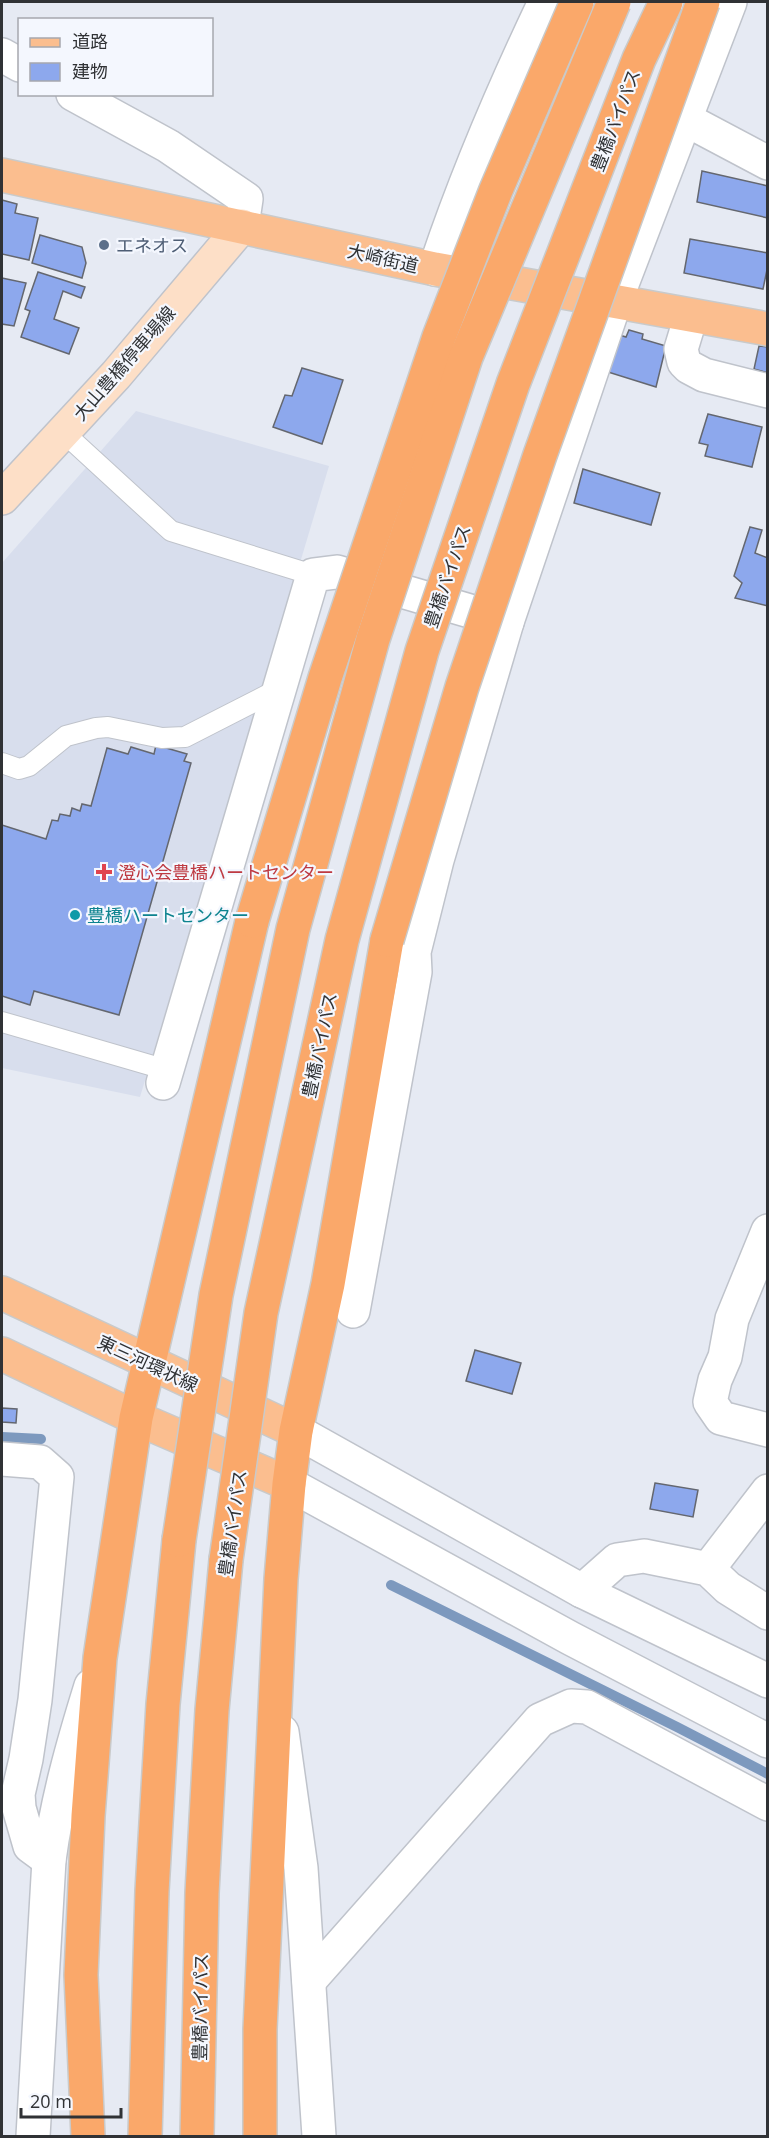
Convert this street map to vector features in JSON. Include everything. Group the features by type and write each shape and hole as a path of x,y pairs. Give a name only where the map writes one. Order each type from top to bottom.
{"highway":[{"path":"88,2136 81,1975 88,1816 100,1658 136,1418 147,1363 252,921 325,678 439,337 496,190 577,2"},
{"path":"146,2136 152,1891 164,1704 179,1540 216,1295 293,929 370,651 466,357 614,2"},
{"name":"豊橋バイパス","path":"197,2136 202,1893 210,1744 226,1560 261,1313 342,940 416,673 513,384 639,59 666,2"},
{"path":"260,2136 261,2029 281,1579 289,1484 296,1431 328,1284 387,940 462,687 536,466 703,2"}],"main road":[{"name":"大崎街道","path":"2,175 435,269 768,329"},
{"name":"大山豊橋停車場線","path":"2,498 116,375 243,226"},
{"name":"東三河環状線","path":"2,1293 296,1431"},
{"path":"2,1354 136,1418 289,1484"}],"street":[{"path":"435,269 447,232 508,83 545,2"},
{"path":"353,1311 415,972 414,952 437,860 507,622 578,407 615,302 730,2"},
{"path":"2,55 18,64"},
{"path":"77,96 168,147 246,199 243,226"},
{"path":"685,119 768,163"},
{"path":"691,316 681,349 684,362 689,367 704,375 768,391"},
{"path":"165,1076 313,575 337,572 507,622"},
{"path":"768,1231 732,1318 725,1357 715,1380 710,1402 721,1418 768,1430"},
{"path":"296,1431 582,1591 768,1682"},
{"path":"2,1459 40,1462 57,1476 35,1700 18,1794 19,1808 30,1846 49,1860"},
{"path":"289,1484 570,1638 768,1741"},
{"path":"708,1569 768,1491"},
{"path":"582,1591 617,1560 644,1556 708,1569 728,1588 768,1613"},
{"path":"33,2136 49,1860 55,1815 70,1752 100,1658"},
{"path":"276,1700 285,1747 301,1869 319,2136"},
{"path":"309,1981 540,1720 572,1706 587,1707 768,1804"}],"lane":[{"path":"63,432 171,531 313,575"},
{"path":"2,763 19,769 29,766 66,736 96,728 108,727 162,738 185,737 279,689"},
{"path":"2,1022 165,1076"}],"shaded area":[{"name":"澄心会豊橋ハートセンター","path":"136,411 329,466 140,1097 2,1068 2,563"}],"building":[{"path":"702,171 768,186 768,218 697,202"},
{"path":"2,200 17,204 15,213 38,218 29,260 2,254"},
{"path":"40,235 82,247 86,263 82,278 32,263"},
{"path":"690,239 768,253 763,289 684,273"},
{"path":"38,272 85,287 81,298 63,291 54,319 79,328 69,354 21,337 30,311 25,309"},
{"path":"2,278 26,283 14,326 2,324"},
{"path":"629,330 643,334 642,339 666,346 656,387 608,372 616,334 626,337"},
{"path":"759,346 768,347 768,373 754,369"},
{"path":"302,368 343,380 322,444 273,427 285,395 292,396"},
{"path":"708,414 762,427 752,467 705,456 708,445 699,443"},
{"path":"583,469 660,493 651,525 574,503"},
{"path":"750,527 762,530 755,553 768,558 768,606 735,598 742,583 734,576"},
{"name":"豊橋ハートセンター","path":"156,745 187,754 184,761 191,763 119,1015 34,991 30,1005 2,996 2,825 46,839 52,820 58,821 60,814 70,816 72,808 80,811 82,804 91,806 107,748 128,754 131,747 154,754"},
{"path":"475,1350 521,1363 512,1394 466,1381"},
{"path":"2,1408 17,1409 16,1423 2,1422"},
{"path":"655,1483 698,1490 693,1517 650,1509"}],"waterway":[{"path":"2,1437 41,1439"},
{"path":"391,1585 768,1774"}],"place":[{"name":"エネオス","path":"104,245"},
{"name":"澄心会豊橋ハートセンター","path":"104,872"},
{"name":"豊橋ハートセンター","path":"75,915"}]}
